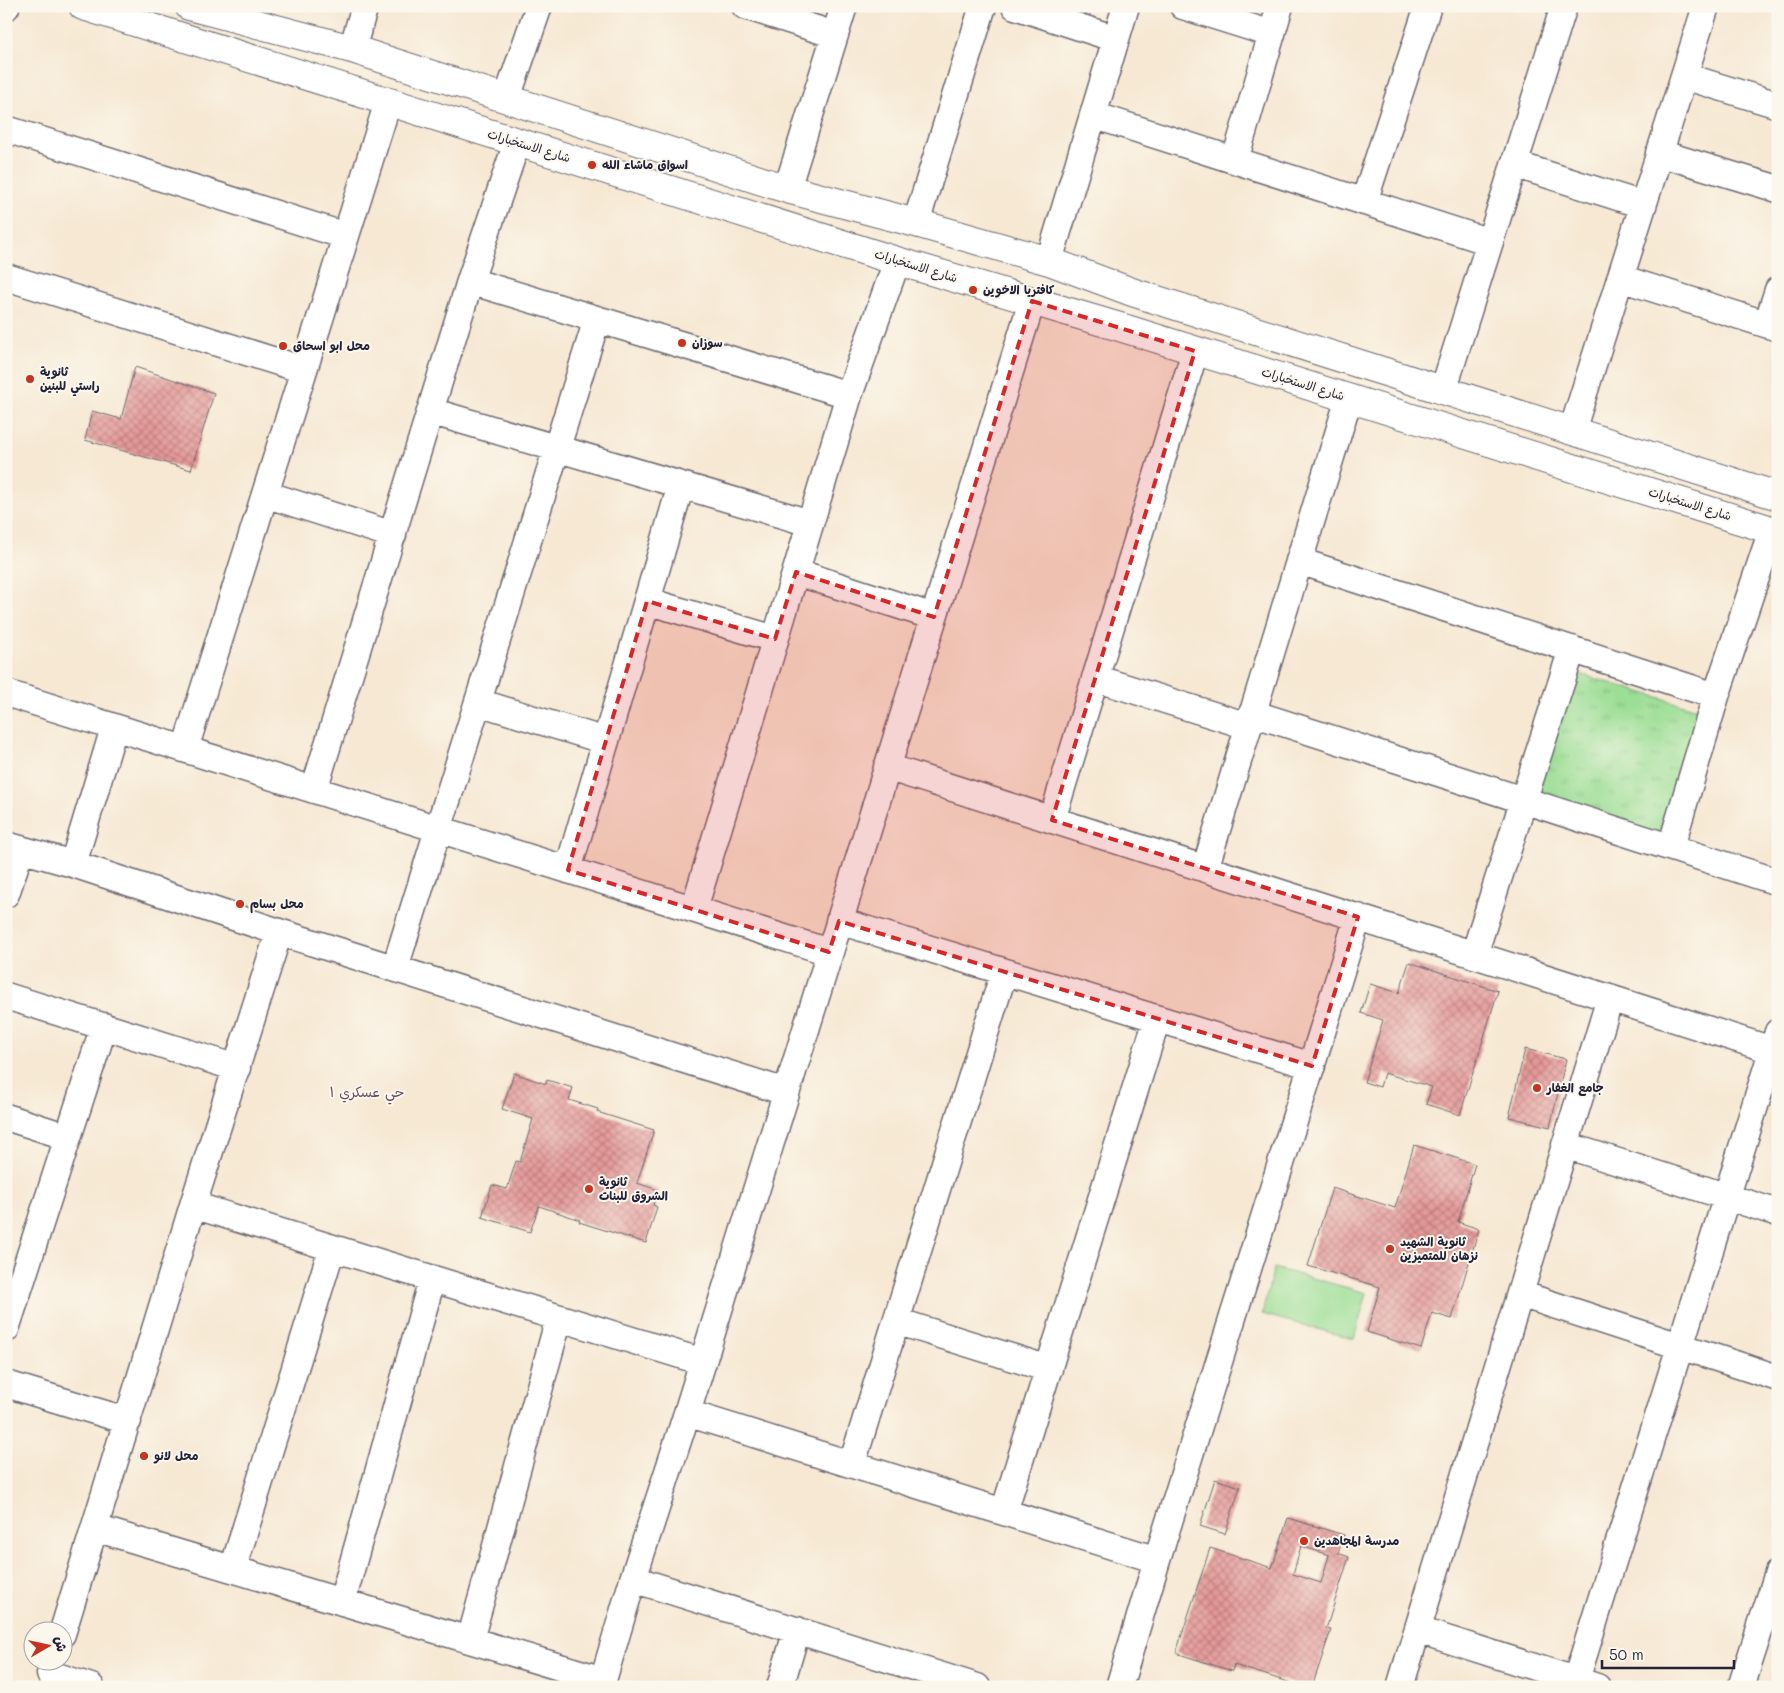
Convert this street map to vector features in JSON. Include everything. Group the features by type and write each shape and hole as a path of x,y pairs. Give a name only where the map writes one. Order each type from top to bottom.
{"main road":[{"name":"شارع الاستخبارات","path":"83,6 1775,531"},
{"path":"189,6 352,49 787,188 1049,261 1132,292 1778,496"},
{"path":"1123,328 1132,292"}],"street":[{"path":"352,49 365,6"},
{"path":"508,98 540,6"},
{"path":"745,6 835,35"},
{"path":"787,188 844,6"},
{"path":"916,223 983,6"},
{"path":"1015,6 1116,40"},
{"path":"1049,261 1126,6"},
{"path":"1183,6 1272,34"},
{"path":"1234,160 1280,6"},
{"path":"1364,202 1428,6"},
{"path":"1443,391 1564,6"},
{"path":"1572,431 1706,6"},
{"path":"1684,76 1778,106"},
{"path":"185,748 388,102"},
{"path":"1093,115 1490,242"},
{"path":"6,129 346,236"},
{"path":"314,790 470,281 517,142"},
{"path":"1659,154 1778,189"},
{"path":"1514,164 1643,205"},
{"path":"694,909 849,395 897,260"},
{"path":"6,277 304,370"},
{"path":"1620,278 1773,326 1778,290"},
{"path":"470,281 849,395"},
{"path":"95,1528 470,1640 602,1683 1032,301"},
{"path":"395,968 597,319"},
{"path":"1052,820 1195,351"},
{"path":"1205,869 1349,398"},
{"path":"430,411 810,524"},
{"path":"568,870 681,485"},
{"path":"265,494 393,535"},
{"path":"1671,847 1716,696 1775,531"},
{"path":"1299,561 1716,696"},
{"path":"796,572 934,617"},
{"path":"647,601 775,639"},
{"path":"1474,954 1572,649"},
{"path":"1095,678 1250,719 1523,800 1778,882"},
{"path":"6,693 830,952"},
{"path":"478,702 606,740"},
{"path":"74,864 114,728"},
{"path":"887,767 1610,998 1775,1041 1680,1346 1587,1683 1418,1630"},
{"path":"6,894 14,847 74,864 279,932 786,1092"},
{"path":"1119,1687 1358,918"},
{"path":"839,921 1312,1066"},
{"path":"66,1620 193,1205 279,932"},
{"path":"852,1464 1004,972"},
{"path":"6,996 237,1068"},
{"path":"1400,1687 1610,998"},
{"path":"1004,1512 1157,1019"},
{"path":"6,1329 104,1026"},
{"path":"6,1117 68,1137"},
{"path":"1565,1144 1778,1213"},
{"path":"193,1205 703,1362"},
{"path":"233,1569 332,1248"},
{"path":"342,1602 432,1279"},
{"path":"1520,1294 1778,1378"},
{"path":"470,1640 559,1318"},
{"path":"896,1321 1049,1369"},
{"path":"6,1384 128,1421"},
{"path":"687,1413 1157,1560"},
{"path":"1742,1687 1778,1573"},
{"path":"633,1579 977,1687"},
{"path":"780,1687 797,1630"},
{"path":"50,1674 91,1687"}],"highlighted area":[{"path":"1032,301 1195,351 1052,820 1358,917 1312,1066 839,921 829,952 568,870 647,601 775,639 796,572 934,617"}],"green space":[{"path":"1573,672 1701,710 1657,838 1532,801"},
{"path":"1274,1268 1367,1293 1354,1339 1262,1314"}],"building":[{"path":"135,367 214,393 191,470 85,440 92,411 121,419"},
{"path":"1409,962 1498,991 1460,1115 1426,1104 1432,1087 1384,1073 1380,1087 1364,1082 1383,1020 1361,1013 1370,984 1399,993"},
{"name":"جامع الغفار","path":"1525,1049 1566,1059 1550,1127 1509,1117"},
{"path":"514,1073 546,1084 547,1080 573,1088 569,1100 598,1109 597,1112 654,1130 637,1183 658,1190 653,1205 657,1207 646,1243 579,1222 580,1220 539,1206 530,1232 482,1217 492,1185 507,1189 516,1161 520,1162 533,1119 502,1109"},
{"path":"1414,1145 1475,1164 1458,1222 1479,1229 1452,1319 1432,1313 1421,1349 1367,1332 1380,1287 1308,1266 1332,1188 1395,1208"},
{"path":"1215,1479 1240,1487 1225,1534 1200,1526"},
{"path":"1288,1518 1344,1535 1338,1553 1349,1557 1326,1629 1331,1630 1312,1687 1304,1687 1234,1665 1232,1671 1176,1653 1210,1548 1272,1568","holes":["1301,1546 1329,1555 1321,1583 1293,1574"]}],"place":[{"name":"اسواق ماشاء الله","path":"592,165"},
{"name":"كافتريا الاخوين","path":"973,290"},
{"name":"سوزان","path":"682,343"},
{"name":"محل ابو اسحاق","path":"283,346"},
{"name":"ثانوية راستي للبنين","path":"30,379"},
{"name":"محل بسام","path":"240,904"},
{"name":"جامع الغفار","path":"1537,1088"},
{"name":"ثانوية الشروق للبنات","path":"589,1189"},
{"name":"ثانوية الشهيد نزهان للمتميزين","path":"1390,1249"},
{"name":"محل لانو","path":"144,1456"},
{"name":"مدرسة المجاهدين","path":"1304,1541"}],"district":[{"name":"حي عسكري ١","path":"367,1092"}]}
